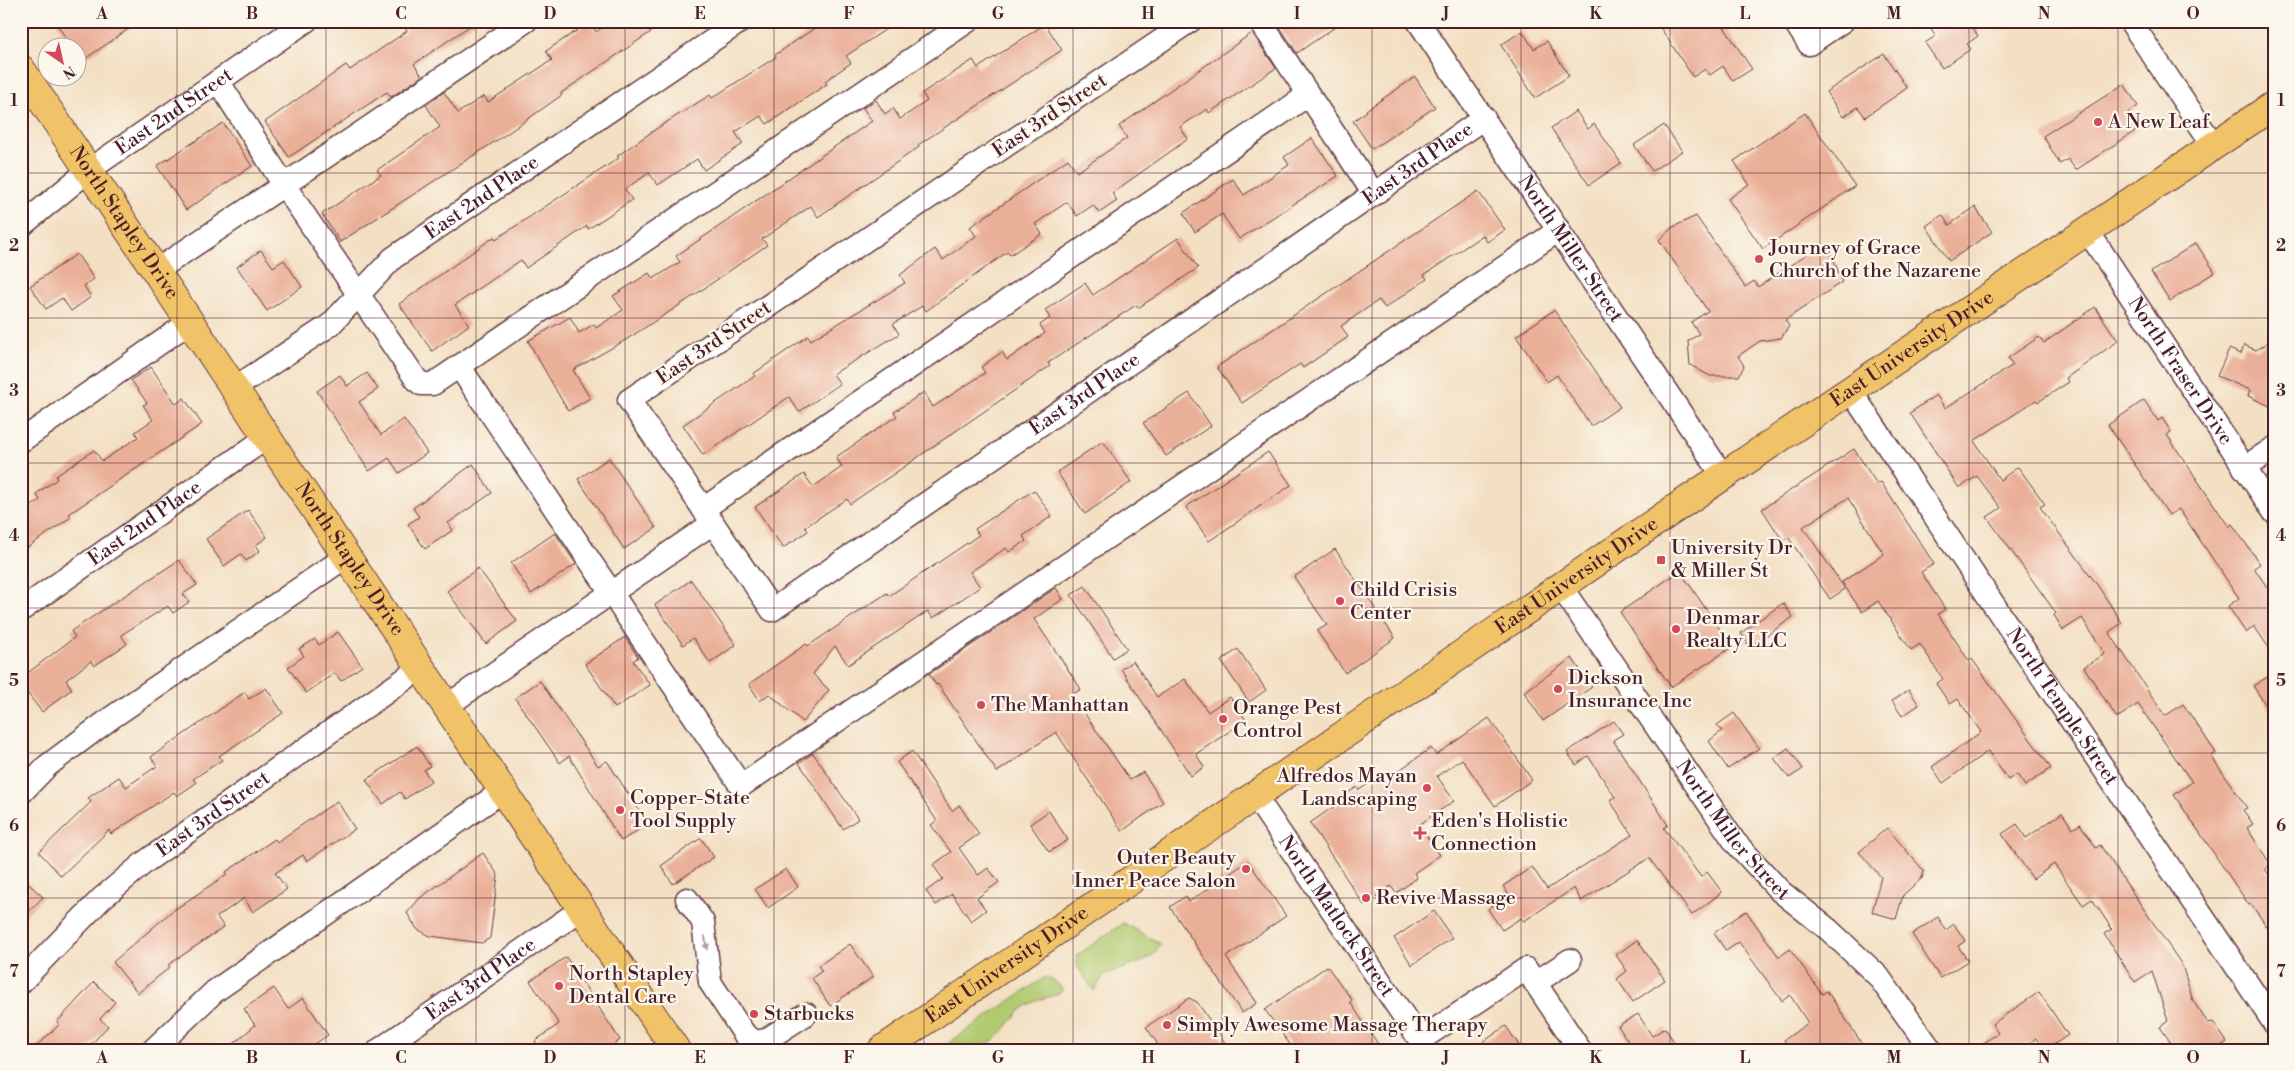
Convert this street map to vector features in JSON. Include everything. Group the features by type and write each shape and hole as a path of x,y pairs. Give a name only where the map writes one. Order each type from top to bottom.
{"main road":[{"name":"North Stapley Drive","path":"21,69 270,436 347,556 676,1050"},
{"name":"East University Drive","path":"882,1050 1722,476 2274,105"}],"street":[{"name":"East 2nd Street","path":"21,226 89,170 306,21"},
{"path":"156,270 526,21"},
{"name":"East 2nd Place","path":"236,387 330,325 393,258 741,21"},
{"path":"218,81 358,296 421,384 433,384 968,21"},
{"name":"East 3rd Street","path":"708,516 629,400 1190,21"},
{"path":"1260,21 1374,194"},
{"name":"North Miller Street","path":"1418,21 1722,476"},
{"path":"1794,21 1809,44 1843,21"},
{"path":"2130,21 2214,146"},
{"path":"448,705 610,594 708,516 1308,95"},
{"name":"East 3rd Place","path":"708,516 772,610 1484,118"},
{"path":"459,366 610,594 741,786 1559,230"},
{"name":"North Fraser Drive","path":"2087,230 2274,512"},
{"path":"21,441 191,321"},
{"name":"North Temple Street","path":"1850,390 2274,1023"},
{"name":"East 2nd Place","path":"21,610 270,436"},
{"path":"2244,468 2274,448"},
{"path":"21,793 47,766 111,718 347,556"},
{"name":"North Miller Street","path":"1561,587 1735,842 1780,891 1829,930 1878,976 1931,1050"},
{"name":"East 3rd Street","path":"21,982 101,899 146,862 422,667"},
{"path":"153,1050 215,991 504,790"},
{"name":"North Matlock Street","path":"1255,796 1420,1040 1526,969 1580,1050"},
{"path":"686,899 703,922 710,982 746,1035 756,1042 766,1040 806,1014"},
{"name":"East 3rd Place","path":"379,1050 583,908"},
{"path":"1535,983 1570,960"}],"green space":[{"path":"1123,923 1161,944 1152,956 1144,961 1104,975 1094,991 1077,966 1076,956"},
{"path":"1045,977 1055,981 1063,990 1022,1009 995,1039 973,1048 938,1050"}],"building":[{"path":"55,21 140,21 88,57 88,38 66,38"},
{"path":"400,21 477,21 414,64 422,76 391,97 387,92 289,157 265,122 346,65 350,70 407,31"},
{"path":"612,21 667,21 561,93 562,95 508,133 340,242 322,214 381,175 377,170 440,127 426,105 444,92 458,113 484,96 488,102 552,60 546,51 590,22 596,32"},
{"path":"825,21 898,21 846,56 851,63 825,81 827,84 767,124 761,116 735,132 743,144 704,170 697,159 658,185 649,173 625,189 632,200 588,229 587,226 526,268 521,260 455,305 469,325 432,351 399,304 494,237 496,239 619,158 617,156 659,127 710,95 712,98 776,57 775,55"},
{"path":"1276,21 1344,21 1297,53"},
{"path":"1656,21 1720,21 1752,69 1733,81 1723,66 1710,75 1705,69 1693,77"},
{"path":"1926,21 1968,21 1978,36 1967,44 1971,49 1942,68 1925,43 1936,36"},
{"path":"1045,24 1062,50 918,145 919,147 818,217 811,206 762,239 767,245 686,301 624,341 573,370 590,398 568,411 528,341 570,317 579,333 594,324 596,328 623,310 613,296 649,273 653,279 680,262 676,256 872,121 863,108 876,100 885,114 893,108 900,119 927,101 922,93 973,60 978,68"},
{"path":"1522,31 1534,49 1547,41 1569,76 1535,98 1501,45"},
{"path":"1252,33 1276,68 1209,113 1207,109 1180,127 1188,139 1112,193 1117,201 1099,213 1093,205 1077,216 1067,202 1035,224 1042,234 1010,255 1007,252 926,311 922,306 893,324 899,334 833,374 840,384 799,412 789,397 703,455 683,425 755,376 753,374 808,336 811,340 905,283 900,275 935,249 943,260 976,236 970,227 1068,159 1077,172 1127,138 1119,126"},
{"path":"1884,54 1907,88 1865,117 1858,107 1843,117 1826,92"},
{"path":"1415,77 1435,107 1372,149 1353,121"},
{"name":"A New Leaf","path":"2124,84 2138,106 2126,114 2137,130 2076,170 2068,159 2060,164 2043,136"},
{"path":"1576,111 1588,129 1594,124 1621,163 1589,185 1551,128"},
{"path":"1805,113 1855,186 1763,249 1728,199 1749,184 1734,161"},
{"path":"223,123 252,166 186,210 157,166"},
{"path":"1664,125 1682,151 1652,171 1634,145"},
{"path":"1312,138 1338,176 1239,239 1222,214 1195,232 1183,213 1233,179 1244,195 1289,165 1284,157"},
{"path":"1478,191 1505,230 1487,242 1483,235 1424,275 1427,279 1385,308 1379,300 1341,326 1348,337 1303,368 1300,364 1242,403 1217,367"},
{"path":"1975,207 1992,232 1949,261 1926,226 1942,215 1949,225"},
{"path":"1696,216 1745,287 1754,281 1758,287 1819,246 1833,257 1842,282 1785,320 1789,326 1781,338 1760,341 1738,356 1744,366 1739,376 1710,376 1690,365 1688,341 1699,334 1691,322 1708,311 1659,240 1673,227"},
{"path":"1178,238 1198,268 1138,308 1136,305 1048,363 1050,366 850,504 847,499 805,527 808,531 783,548 755,507 804,474 813,487 842,467 836,457 897,416 894,412 924,392 933,407 985,373 981,367 1002,352 1007,360 1045,333 1040,325 1050,318 1045,310 1085,283 1093,295"},
{"path":"2196,243 2215,272 2170,301 2151,272"},
{"path":"261,250 273,267 284,260 302,287 267,311 237,267"},
{"path":"77,254 94,279 84,286 91,297 71,311 62,298 46,309 30,286"},
{"path":"2095,307 2118,341 2066,378 2069,382 2038,402 2036,400 1974,441 2000,480 2018,467 2045,504 2040,507 2098,586 2122,623 2109,632 2165,716 2183,704 2216,753 2211,756 2247,808 2243,810 2253,824 2247,828 2271,865 2265,869 2274,882 2274,937 2251,904 2249,905 2174,795 2192,782 2138,704 2117,718 2084,667 2105,654 2082,618 2063,630 2054,615 2056,613 1987,517 2001,508 1977,476 1959,488 1910,413 1936,395 1945,408 2013,365 2008,358 2039,337 2044,343"},
{"path":"1554,310 1620,407 1591,426 1557,375 1547,382 1516,336"},
{"path":"2274,338 2274,408 2248,396 2250,390 2217,376 2229,349 2241,354 2244,345 2256,350"},
{"path":"151,367 176,404 184,398 202,424 69,514 71,517 21,552 21,513 40,500 36,494 57,479 56,476 94,450 102,461 138,437 135,432 153,420 143,405 147,403 131,380"},
{"path":"367,373 378,389 359,402 381,435 404,419 427,453 399,473 389,458 369,471 317,391 340,375 347,386"},
{"path":"1189,393 1211,426 1166,456 1143,423"},
{"path":"2144,400 2158,421 2162,418 2171,432 2167,435 2229,527 2232,524 2260,564 2254,568 2274,597 2274,655 2254,626 2246,633 2228,606 2239,598 2179,509 2169,515 2108,425"},
{"path":"1103,441 1131,482 1085,514 1057,472"},
{"path":"1854,449 1877,484 1881,482 1934,564 1921,572 1945,609 1938,614 1969,661 1972,659 2051,768 2025,786 2017,774 2008,780 1988,751 1943,783 1932,767 1981,732 1958,699 1950,704 1936,684 1943,679 1920,644 1911,650 1878,601 1862,612 1842,582 1884,554 1848,498 1803,527 1845,589 1830,599 1788,537 1783,541 1762,509"},
{"path":"1268,452 1291,485 1209,541 1186,507"},
{"path":"609,458 656,528 624,549 578,479"},
{"path":"473,464 492,493 448,523 453,530 425,549 408,524 419,517 413,508"},
{"path":"1034,490 1052,516 1023,536 1026,541 1009,552 1006,548 970,572 980,587 933,618 928,611 848,665 835,646 813,674 829,690 803,722 769,694 760,701 749,684 806,644 808,646 887,593 889,596 979,535 975,529"},
{"path":"248,510 267,537 256,545 260,551 246,561 241,554 224,566 206,539"},
{"path":"555,533 576,564 531,594 511,563"},
{"name":"Child Crisis Center","path":"1335,549 1395,638 1345,673 1317,631 1327,625 1294,577"},
{"path":"179,560 197,585 183,594 189,602 173,613 168,606 121,635 127,644 94,666 91,661 66,680 72,689 42,712 21,685 21,678 75,637 71,631"},
{"path":"478,568 517,621 486,644 447,591"},
{"name":"Denmar Realty LLC","path":"1680,571 1732,647 1671,687 1620,612"},
{"path":"691,580 736,645 710,663 693,638 683,645 655,605"},
{"path":"1085,586 1127,649 1113,658 1071,595"},
{"path":"1056,588 1063,599 1034,619 1081,689 1072,695 1130,780 1143,772 1163,802 1122,831 1056,732 997,772 938,684 936,685 929,674"},
{"path":"1783,603 1793,617 1750,647 1741,633"},
{"path":"338,632 362,666 341,681 335,673 306,693 288,667 304,656 299,649 315,639 319,645"},
{"path":"625,637 638,657 633,661 650,685 615,708 585,664"},
{"path":"1238,649 1266,690 1249,702 1221,661"},
{"name":"Dickson Insurance Inc","path":"1572,658 1592,687 1543,721 1524,692"},
{"path":"1133,661 1157,697 1185,679 1208,712 1230,697 1246,720 1196,754 1204,767 1191,776 1121,669"},
{"path":"2274,673 2274,717 2253,686"},
{"path":"540,681 598,766 607,761 648,824 621,841 569,756 560,763 515,698"},
{"path":"266,688 283,713 219,756 222,760 193,779 196,783 177,796 174,792 111,834 109,830 61,876 39,852 91,802 88,798 119,777 126,787 157,766 151,757 245,692 249,699"},
{"path":"1909,690 1919,705 1902,716 1892,701"},
{"path":"1734,713 1759,748 1728,769 1709,741 1722,731 1717,725"},
{"path":"1489,718 1532,780 1495,806 1462,759 1437,776 1454,801 1419,825 1440,855 1414,873 1417,878 1396,893 1391,886 1364,905 1310,823 1336,805 1334,802 1357,787 1359,790 1385,773 1388,778 1431,748 1436,755"},
{"path":"1614,721 1623,734 1613,740 1668,825 1664,828 1701,877 1707,872 1722,892 1692,915 1649,858 1581,901 1574,888 1524,921 1521,918 1502,930 1488,909 1509,895 1503,886 1532,867 1547,889 1632,835 1610,800 1615,797 1588,756 1576,765 1567,752"},
{"path":"417,746 430,766 424,770 431,781 405,799 400,792 383,804 366,780"},
{"path":"1788,748 1803,769 1789,778 1774,758"},
{"path":"912,751 952,811 959,805 979,834 959,848 978,875 988,868 999,882 977,898 986,910 971,921 952,894 936,905 926,891 943,879 933,865 951,852 931,825 937,821 897,762"},
{"path":"813,753 858,819 843,829 799,763"},
{"path":"337,801 355,829 307,861 303,855 275,873 287,889 253,912 244,898 217,917 224,927 168,965 170,967 138,993 113,962 171,912 227,874 226,872 275,839 277,842"},
{"path":"1049,811 1068,840 1049,852 1030,824"},
{"path":"2062,813 2073,829 2080,824 2096,848 2100,845 2182,965 2193,1001 2208,1023 2213,1022 2227,1042 2215,1050 2176,1050 2160,1027 2168,1021 2152,971 2135,982 2104,934 2112,929 2092,899 2083,905 2054,864 2033,879 2002,834 2017,824 2026,838"},
{"path":"1887,828 1924,871 1922,878 1903,895 1896,919 1872,912 1881,877 1859,852"},
{"path":"701,838 714,857 673,884 661,866"},
{"path":"483,853 498,875 490,938 482,943 430,936 417,929 407,913 420,898"},
{"path":"1248,861 1286,916 1226,957 1257,1003 1242,1013 1170,907 1186,896 1189,902"},
{"path":"786,869 798,887 768,908 755,889"},
{"path":"21,877 43,897 21,920"},
{"path":"1434,911 1452,938 1412,965 1394,938"},
{"path":"1746,911 1779,957 1790,949 1822,994 1827,991 1866,1050 1790,1050 1784,1040 1808,1023 1790,995 1782,1001 1739,942 1726,951 1714,933"},
{"path":"1938,917 1946,930 1954,924 1965,941 1958,946 1968,961 1940,978 1912,934"},
{"path":"1637,940 1665,980 1633,1002 1617,979 1627,971 1616,955"},
{"path":"850,944 873,977 830,1006 812,978 822,971 818,966"},
{"path":"566,957 620,1040 607,1050 541,1050 535,1041 559,1024 530,981"},
{"path":"1327,966 1352,1000 1350,1002 1382,1050 1294,1050 1265,1010"},
{"path":"94,982 115,1002 100,1019 108,1026 86,1050 32,1050 60,1024 57,1022"},
{"path":"274,988 288,1009 303,998 328,1035 306,1050 227,1050 255,1025 244,1009"},
{"path":"2039,992 2068,1035 2046,1050 2044,1050 2036,1038 2020,1050 1974,1050 1998,1033 1992,1024"},
{"path":"1189,998 1197,1002 1230,1050 1155,1050 1157,1043 1146,1027"},
{"path":"1638,1014 1652,1036 1665,1028 1679,1050 1631,1050 1633,1049 1618,1026"},
{"path":"1506,1026 1522,1050 1472,1050"}],"place":[{"name":"A New Leaf","path":"2098,122"},
{"name":"Journey of Grace Church of the Nazarene","path":"1759,259"},
{"name":"University Dr & Miller St","path":"1661,560"},
{"name":"Child Crisis Center","path":"1340,601"},
{"name":"Denmar Realty LLC","path":"1676,629"},
{"name":"Dickson Insurance Inc","path":"1558,689"},
{"name":"The Manhattan","path":"981,705"},
{"name":"Orange Pest Control","path":"1223,719"},
{"name":"Alfredos Mayan Landscaping","path":"1427,788"},
{"name":"Copper-State Tool Supply","path":"620,810"},
{"name":"Eden's Holistic Connection","path":"1420,833"},
{"name":"Outer Beauty Inner Peace Salon","path":"1246,869"},
{"name":"Revive Massage","path":"1366,898"},
{"name":"North Stapley Dental Care","path":"559,986"},
{"name":"Starbucks","path":"754,1014"},
{"name":"Simply Awesome Massage Therapy","path":"1167,1025"}]}
